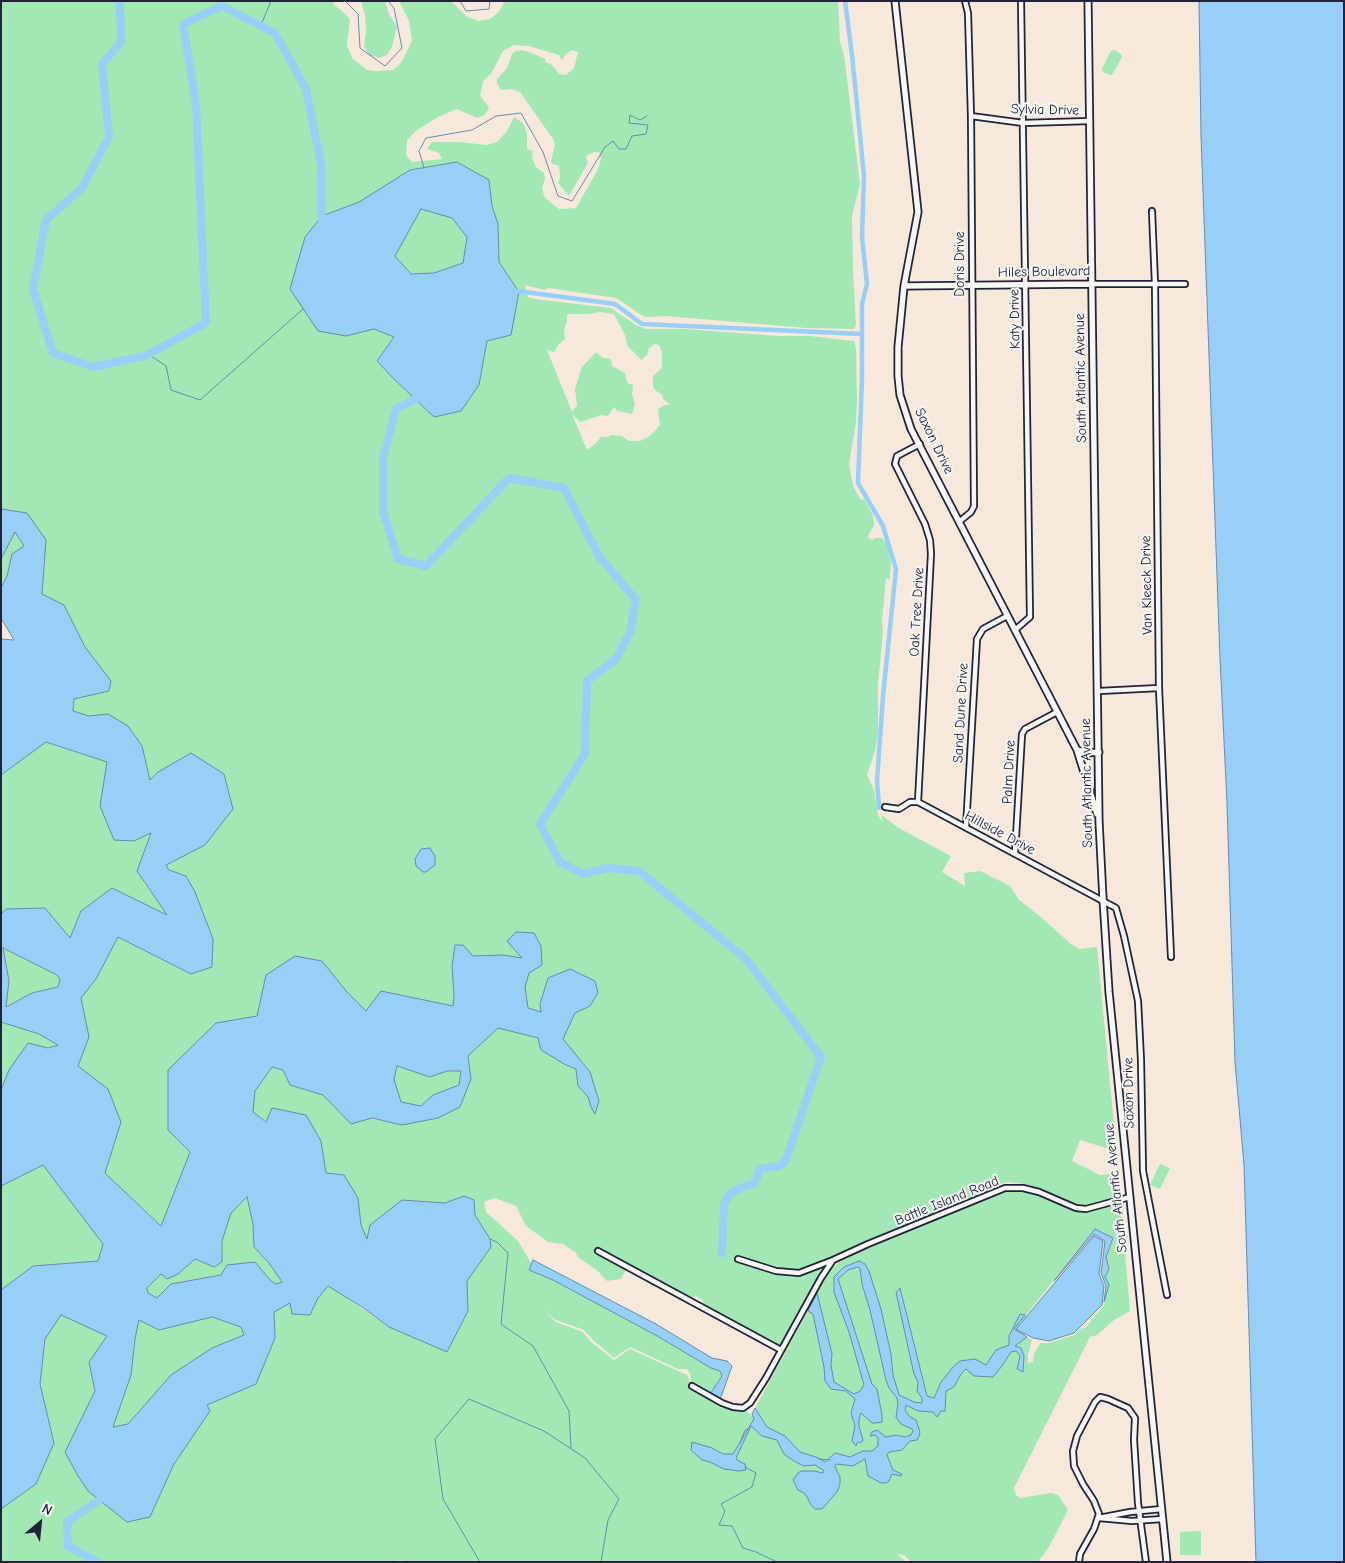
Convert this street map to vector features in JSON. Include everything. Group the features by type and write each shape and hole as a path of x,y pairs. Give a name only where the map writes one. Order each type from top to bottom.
{"street":[{"name":"Saxon Drive","path":"895,1 918,212 904,286 898,347 900,395 911,429 1077,750 1099,821"},
{"name":"Doris Drive","path":"960,521 971,512 974,506 970,116 968,13 966,1"},
{"name":"Katy Drive","path":"1015,630 1030,617 1021,1"},
{"name":"South Atlantic Avenue","path":"1088,1 1099,821 1102,899 1109,992 1167,1562"},
{"name":"Sylvia Drive","path":"970,116 1023,123 1090,121"},
{"name":"Van Kleeck Drive","path":"1152,211 1155,284 1159,688 1171,957"},
{"name":"Hiles Boulevard","path":"904,286 1185,284"},
{"name":"Oak Tree Drive","path":"918,802 931,554 930,540 925,524 895,464 897,456 920,444"},
{"name":"Sand Dune Drive","path":"966,827 977,639 983,629 1007,616"},
{"path":"1098,691 1159,688"},
{"name":"Palm Drive","path":"1015,854 1022,734 1025,729 1057,712"},
{"path":"1077,750 1087,753 1099,752"},
{"path":"885,808 900,808 910,802 918,802"},
{"name":"Hillside Drive","path":"918,802 1102,899"},
{"name":"Saxon Drive","path":"1102,899 1116,908 1138,1001 1142,1060 1143,1171 1167,1295"},
{"name":"Battle Island Road","path":"738,1259 791,1273 808,1270 1005,1188 1023,1188 1039,1192 1076,1208 1086,1209 1130,1197"},
{"path":"598,1251 781,1350"},
{"path":"692,1386 722,1404 743,1408 750,1403 833,1260"},
{"path":"1079,1562 1080,1554 1100,1514 1074,1466 1073,1451 1077,1436 1095,1402 1100,1397 1128,1408 1135,1418 1134,1440 1139,1511 1146,1562"},
{"path":"1099,1518 1162,1509"},
{"path":"1099,1518 1140,1520 1162,1518"}],"green space":[{"path":"1,1 333,1 334,5 350,19 347,45 352,58 367,70 376,71 393,70 401,63 412,41 409,21 399,1 451,1 467,17 479,21 490,19 494,16 505,1 838,1 840,42 844,55 860,184 852,216 856,325 854,329 806,328 666,316 648,317 643,316 616,298 549,288 544,290 525,285 528,297 611,308 636,325 646,329 684,329 779,336 810,336 854,341 856,348 857,402 856,422 849,464 853,486 861,500 864,499 873,515 874,525 868,538 873,540 875,538 882,538 886,543 891,560 890,578 889,580 886,578 882,622 883,632 878,684 878,733 875,751 867,775 874,790 878,815 882,821 882,815 897,827 951,856 942,872 965,886 964,873 980,871 1010,886 1019,900 1072,945 1080,949 1097,947 1116,1146 1106,1148 1080,1140 1072,1161 1100,1175 1118,1173 1130,1311 1114,1320 1097,1335 1090,1337 1014,1488 1016,1495 1020,1498 1051,1493 1058,1495 1068,1510 1049,1547 1038,1562 911,1562 904,1555 897,1554 906,1562 410,1562 399,1560 397,1562 1,1562 1,1509 36,1483 46,1462 50,1446 52,1434 40,1384 46,1336 61,1314 108,1336 89,1362 95,1391 87,1407 159,1467 190,1430 267,1314 290,1303 314,1302 327,1284 387,1326 453,1291 490,1239 475,1215 473,1200 463,1197 445,1203 407,1200 401,1202 376,1220 366,1241 361,1225 358,1198 326,1173 321,1142 267,1122 253,1112 252,1095 270,1065 283,1070 293,1086 323,1095 349,1122 360,1117 403,1124 420,1121 471,1079 468,1056 498,1028 501,1028 538,1038 564,1064 576,1069 578,1086 588,1097 591,1107 599,1101 562,1038 575,1013 589,1006 554,976 548,980 540,1003 542,1012 528,1008 524,984 528,959 503,955 485,956 479,957 453,979 453,1006 366,1012 257,1016 192,1151 162,1226 111,1179 104,1175 105,1165 113,1146 78,1066 88,1039 78,1000 118,937 189,973 200,971 212,943 210,932 166,865 225,776 206,763 150,780 89,716 76,714 70,710 39,603 45,564 1,515","holes":["514,45 529,46 559,55 562,60 572,50 578,52 574,68 566,75 559,74 552,65 545,62 545,59 522,50 516,51 512,54 507,68 497,79 501,90 512,89 520,92 553,139 555,144 551,161 552,164 559,166 560,177 558,183 569,196 588,163 586,156 599,152 601,159 597,171 576,208 559,209 545,198 542,189 545,178 544,173 536,167 532,158 533,151 527,149 527,133 523,123 514,117 507,131 497,142 487,145 432,142 427,149 439,153 442,159 412,162 406,155 407,140 417,130 438,117 457,109 477,118 485,115 489,107 480,96 483,81 491,74 503,51","457,162 489,180 492,206 498,224 499,262 519,292 487,341 479,385 434,416 377,361 394,337 374,329 322,216 359,202 410,170","600,312 614,314 625,335 627,345 641,360 647,355 649,348 655,344 659,345 662,352 662,368 653,376 653,386 662,395 664,400 670,404 658,409 660,425 650,436 640,441 629,441 621,436 612,435 601,437 587,450 572,414 580,422 602,415 608,416 614,407 617,411 632,414 635,404 632,394 633,385 627,383 625,373 612,366 611,359 603,358 596,352 582,367 575,389 577,405 572,412 547,350 554,352 565,339 564,329 567,314","1008,1182 1024,1184 1043,1194 1022,1190 1005,1190 919,1227 871,1245 828,1271 817,1293 819,1302 813,1314 808,1311 755,1408 756,1411 753,1417 743,1408 722,1403 692,1386 687,1375 630,1349 614,1360 591,1342 583,1332 556,1322 545,1311 556,1320 584,1330 614,1358 630,1347 678,1369 687,1369 691,1375 693,1385 710,1394 722,1376 720,1371 711,1368 659,1337 533,1271 534,1268 518,1241 486,1212 484,1202 495,1198 516,1206 526,1226 548,1242 563,1244 575,1252 579,1258 599,1272 607,1281 621,1279 628,1266 687,1298 697,1296 703,1301 702,1306 739,1327 776,1344 780,1344 787,1336 827,1262 994,1190 998,1185","1094,1230 1113,1239 1106,1257 1109,1269 1105,1277 1109,1285 1104,1305 1086,1327 1080,1329 1074,1335 1049,1343 1040,1343 1034,1354 1033,1362 1028,1363 1028,1354 1032,1340 1027,1337 1024,1339 1026,1315"]},
{"path":"361,1 385,1 389,14 397,27 392,47 387,55 379,58 369,55 364,46 366,32 365,15"},
{"path":"1114,50 1121,54 1122,57 1112,75 1110,75 1103,72 1102,69 1111,51"},
{"path":"421,209 452,218 467,237 464,263 434,273 411,274 394,256"},
{"path":"15,532 24,546 12,554 7,576 1,588 1,559"},
{"path":"46,742 107,762 152,833 141,862 144,883 174,922 108,893 91,903 80,914 70,939 1,916 1,775"},
{"path":"3,948 57,975 60,980 58,987 32,993 5,1007 9,981"},
{"path":"1,1022 39,1034 59,1045 46,1048 1,1090"},
{"path":"397,1066 430,1077 447,1071 461,1071 459,1085 433,1095 421,1106 401,1102 394,1079"},
{"path":"44,1160 105,1239 98,1261 33,1266 1,1299 1,1181"},
{"path":"1160,1164 1170,1168 1160,1189 1150,1185"},
{"path":"248,1197 253,1224 254,1247 269,1263 282,1282 276,1284 271,1281 221,1275 171,1284 157,1298 147,1293 147,1289 161,1274 178,1274 195,1259 214,1267 221,1263 222,1241 231,1213"},
{"path":"212,1317 241,1327 245,1335 212,1348 171,1375 128,1424 113,1427 131,1375 139,1320 159,1330"},
{"path":"1201,1531 1201,1555 1180,1555 1180,1532"}],"water":[{"path":"1199,1 1344,1 1344,1562 1256,1562 1244,1165 1235,1062 1227,803 1220,658 1201,136"},
{"path":"457,162 489,180 492,206 498,224 499,262 519,292 511,335 487,341 479,385 461,411 434,417 377,361 394,337 374,329 346,336 318,331 290,289 305,237 322,216 359,202 410,170","holes":["421,209 452,218 467,237 463,263 434,273 411,274 395,256"]},
{"path":"1,509 27,513 46,540 42,594 64,605 85,647 111,681 109,691 74,699 73,711 89,716 108,714 128,726 142,746 150,780 158,772 191,753 224,774 233,809 205,845 166,865 169,870 186,876 195,892 213,939 212,967 191,974 118,937 96,979 81,998 89,1037 78,1066 108,1089 121,1122 105,1173 161,1226 190,1152 168,1130 168,1070 216,1023 257,1016 266,975 295,956 322,961 347,992 366,1011 381,991 453,1006 452,966 455,945 463,945 473,956 503,955 522,958 507,941 516,932 534,933 541,946 542,965 529,973 525,987 528,1008 541,1012 540,1004 548,978 570,969 595,981 598,993 590,1006 575,1013 563,1039 590,1072 599,1101 595,1114 588,1097 578,1086 576,1069 541,1050 538,1038 498,1028 468,1056 471,1079 460,1107 438,1118 402,1125 372,1118 351,1124 323,1095 290,1085 283,1070 272,1067 255,1091 253,1112 266,1122 272,1108 306,1115 321,1141 326,1173 344,1175 358,1198 361,1225 367,1239 370,1225 402,1200 445,1203 464,1196 474,1200 475,1215 490,1239 491,1247 467,1281 468,1311 447,1352 389,1327 362,1307 328,1286 318,1298 310,1315 292,1314 290,1303 274,1312 275,1338 256,1384 207,1405 210,1411 174,1464 150,1517 127,1522 88,1491 65,1452 95,1391 89,1362 107,1336 61,1315 45,1339 40,1384 54,1443 36,1484 1,1509 1,1290 33,1266 98,1261 103,1244 43,1165 1,1186 1,1090 9,1070 28,1043 48,1048 58,1045 39,1034 1,1022 1,914 6,909 45,908 70,938 81,911 112,888 167,915 137,871 151,833 134,841 114,840 100,806 107,762 46,742 1,775 1,639 14,640 1,618 1,588 7,576 12,554 24,546 15,532 1,559","holes":["3,948 57,975 60,980 58,987 32,993 6,1007 9,981","397,1066 430,1077 447,1071 461,1071 459,1085 433,1095 421,1106 401,1102 394,1079","247,1197 253,1224 254,1247 269,1263 282,1282 276,1284 271,1281 255,1262 227,1265 221,1275 171,1284 157,1298 148,1293 147,1288 161,1274 167,1279 178,1274 195,1259 214,1267 222,1262 222,1241 231,1213","212,1317 241,1327 244,1335 212,1348 171,1375 128,1424 113,1427 131,1375 139,1320 159,1330"]},
{"path":"430,848 435,856 435,865 426,872 423,872 416,866 415,859 421,849"},
{"path":"1095,1229 1113,1238 1106,1257 1109,1269 1105,1277 1109,1285 1104,1302 1106,1286 1101,1273 1105,1241 1094,1234 1054,1281"},
{"path":"1094,1236 1103,1241 1099,1274 1104,1286 1102,1305 1074,1333 1049,1341 1033,1338 1016,1329"},
{"path":"533,1260 656,1324 712,1358 727,1361 732,1366 721,1397 719,1399 710,1394 722,1376 720,1371 711,1368 659,1337 553,1280 529,1270"},
{"path":"859,1261 865,1264 869,1271 881,1309 891,1354 893,1375 899,1395 914,1402 922,1403 922,1398 917,1391 918,1382 914,1374 896,1293 900,1288 927,1396 934,1398 941,1382 960,1361 975,1359 986,1365 996,1350 1009,1345 1009,1336 1020,1314 1025,1315 1014,1329 1027,1337 1015,1346 1021,1348 1024,1356 1023,1372 1017,1369 1020,1356 1016,1351 1011,1352 993,1377 974,1376 966,1369 954,1387 946,1391 945,1411 941,1411 937,1417 933,1412 918,1411 906,1405 905,1410 910,1417 916,1420 920,1432 917,1440 910,1441 902,1450 889,1452 887,1455 893,1470 902,1474 901,1476 892,1474 889,1481 881,1483 868,1476 865,1459 853,1466 836,1464 835,1467 840,1477 840,1484 837,1492 822,1509 815,1509 811,1505 804,1493 798,1490 793,1480 801,1471 822,1473 824,1472 823,1470 815,1465 804,1466 794,1461 784,1454 777,1440 762,1436 751,1426 736,1458 745,1464 746,1470 724,1469 702,1460 691,1450 692,1442 712,1448 723,1454 733,1454 754,1419 752,1414 755,1408 767,1427 785,1436 800,1452 825,1462 835,1453 850,1457 863,1451 872,1451 878,1446 878,1438 875,1435 870,1436 872,1432 877,1430 886,1437 896,1435 905,1437 911,1435 912,1429 901,1424 896,1417 897,1398 889,1388 886,1380 862,1284 860,1268 858,1267 848,1270 838,1279 872,1384 877,1389 882,1422 872,1423 861,1413 859,1426 863,1440 857,1443 856,1446 852,1441 855,1426 851,1413 855,1399 846,1391 831,1389 825,1381 813,1314 808,1311 817,1293 832,1354 831,1365 834,1382 854,1394 860,1391 864,1385 849,1332 834,1292 834,1277 844,1267"}],"waterway":[{"path":"120,1 121,42 102,64 109,137 82,188 46,220 33,289 53,353 93,367 145,356 206,323 196,104 183,24 222,6 275,33 306,89 321,164 322,226"},
{"path":"261,25 271,1"},
{"path":"345,1 358,14 360,48 385,66 402,48 394,8 388,1"},
{"path":"460,1 466,11 489,9 490,1"},
{"path":"845,1 864,176 862,237 867,284 862,304 862,377 858,483 883,526 896,569 883,696 877,781 879,808"},
{"path":"424,168 419,151 426,138 472,130 496,116 521,113 543,152 558,196 572,201 605,147 613,141 619,149 626,149 632,136 646,134 648,125 629,123 630,115 640,120 647,116"},
{"path":"518,291 615,304 642,324 862,334"},
{"path":"148,354 166,366 171,390 200,400 303,309"},
{"path":"423,395 396,409 383,458 383,511 398,559 426,566 509,478 564,488 599,556 636,600 630,633 616,659 587,681 585,754 540,824 560,862 583,874 607,868 639,871 746,959 821,1057 786,1160 780,1166 760,1169 755,1183 729,1194 724,1205 722,1253"},
{"path":"490,1239 497,1242 508,1253 501,1324 533,1346 569,1411 571,1448"},
{"path":"480,1562 443,1499 435,1439 469,1399 544,1431 585,1458 619,1499 608,1520 601,1562"},
{"path":"740,1443 745,1430 749,1428"},
{"path":"819,1459 830,1460"},
{"path":"745,1467 756,1473 752,1487 721,1504 725,1511 719,1525 732,1526 743,1548 777,1562"},
{"path":"97,1562 68,1546 67,1522 99,1500"}]}
